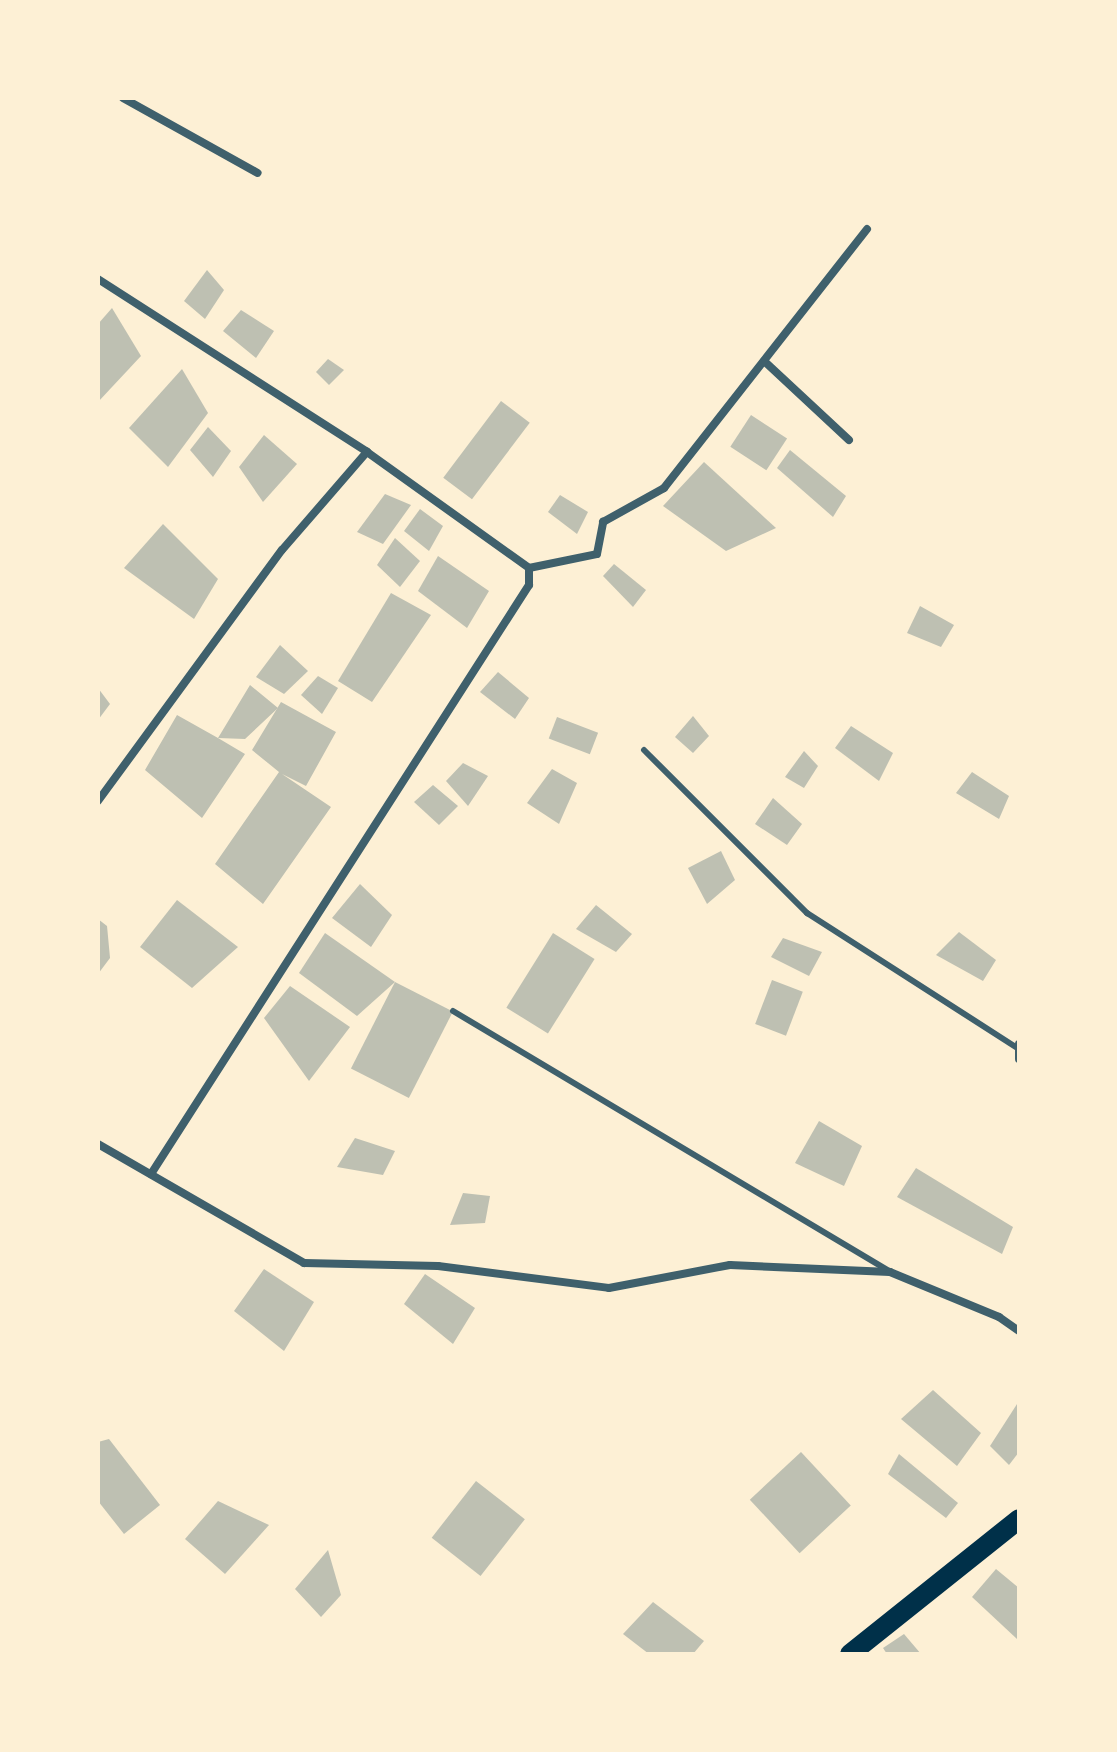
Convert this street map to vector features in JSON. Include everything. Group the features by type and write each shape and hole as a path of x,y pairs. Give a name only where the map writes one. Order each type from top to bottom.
{"main road":[{"path":"850,1654 1019,1519"}],"street":[{"path":"123,98 258,173"},
{"path":"98,279 367,452 529,568 597,554 603,522 664,488 867,229"},
{"path":"764,361 849,440"},
{"path":"98,801 282,550 367,452"},
{"path":"151,1174 529,585 529,568"},
{"path":"1018,1046 1019,1059"},
{"path":"98,1144 304,1263 438,1266 609,1288 730,1265 890,1272 999,1317 1019,1331"}],"lane":[{"path":"644,750 807,913 1018,1046"},
{"path":"453,1011 890,1272"}],"building":[{"path":"207,270 224,290 205,319 184,301"},
{"path":"112,308 141,356 98,402 98,324"},
{"path":"241,310 274,331 256,358 223,331"},
{"path":"328,359 344,370 329,385 316,372"},
{"path":"182,369 208,413 168,467 129,428"},
{"path":"501,401 530,423 472,499 443,478"},
{"path":"751,415 787,438 766,470 730,447"},
{"path":"208,427 231,451 213,477 190,450"},
{"path":"264,435 297,464 263,502 239,467"},
{"path":"790,450 846,496 833,517 777,468"},
{"path":"704,462 776,528 726,551 663,506"},
{"path":"385,494 411,505 383,544 357,532"},
{"path":"560,495 588,512 577,534 548,512"},
{"path":"420,509 443,526 429,551 404,531"},
{"path":"163,524 218,579 194,619 124,568"},
{"path":"395,538 420,561 400,587 377,565"},
{"path":"438,556 489,591 467,628 418,591"},
{"path":"614,564 646,590 633,607 603,576"},
{"path":"391,593 431,615 372,702 338,681"},
{"path":"920,606 954,625 941,647 907,633"},
{"path":"280,645 308,671 284,694 256,677"},
{"path":"498,672 529,698 515,719 480,692"},
{"path":"318,676 338,688 322,714 301,695"},
{"path":"250,685 278,708 245,739 218,738"},
{"path":"98,688 110,704 98,720"},
{"path":"281,702 336,732 306,786 282,774 331,807 263,904 215,864 279,772 252,750"},
{"path":"177,715 245,754 202,818 145,770"},
{"path":"693,716 709,736 693,753 675,737"},
{"path":"557,717 598,733 590,754 549,738"},
{"path":"851,726 893,753 879,781 835,748"},
{"path":"804,751 818,766 804,788 785,777"},
{"path":"463,763 488,776 468,806 446,781"},
{"path":"552,769 577,783 559,824 527,803"},
{"path":"972,772 1009,796 999,819 956,793"},
{"path":"433,785 458,806 439,825 414,802"},
{"path":"773,798 802,824 787,845 755,824"},
{"path":"721,851 735,880 707,904 688,868"},
{"path":"360,884 392,915 371,947 332,918"},
{"path":"177,900 238,947 192,988 140,947"},
{"path":"596,905 632,934 616,952 576,929"},
{"path":"98,919 107,926 110,958 98,974"},
{"path":"959,932 996,960 983,981 936,955"},
{"path":"325,933 395,982 357,1016 299,973"},
{"path":"553,933 595,959 548,1034 506,1008"},
{"path":"783,938 822,952 809,976 771,957"},
{"path":"772,980 803,992 786,1036 755,1024"},
{"path":"395,982 453,1012 409,1098 351,1068"},
{"path":"290,986 350,1027 309,1081 264,1018"},
{"path":"819,1121 862,1146 844,1186 795,1163"},
{"path":"355,1138 395,1151 383,1175 337,1167"},
{"path":"916,1168 1013,1227 1002,1254 897,1197"},
{"path":"463,1193 490,1196 485,1223 450,1225"},
{"path":"264,1269 314,1302 284,1351 234,1311"},
{"path":"425,1274 475,1308 453,1344 404,1304"},
{"path":"933,1390 981,1433 957,1466 901,1419"},
{"path":"1019,1401 1019,1452 1009,1465 990,1446"},
{"path":"109,1439 160,1505 124,1534 98,1501 98,1442"},
{"path":"801,1452 851,1505 800,1553 750,1500"},
{"path":"899,1454 958,1503 946,1518 888,1474"},
{"path":"476,1481 525,1519 481,1576 432,1538"},
{"path":"218,1501 269,1525 225,1574 185,1539"},
{"path":"328,1550 341,1595 321,1617 295,1589"},
{"path":"996,1569 1019,1588 1017,1639 972,1597"},
{"path":"653,1602 704,1641 693,1654 649,1654 623,1634"},
{"path":"904,1634 921,1654 887,1654 883,1648"}]}
